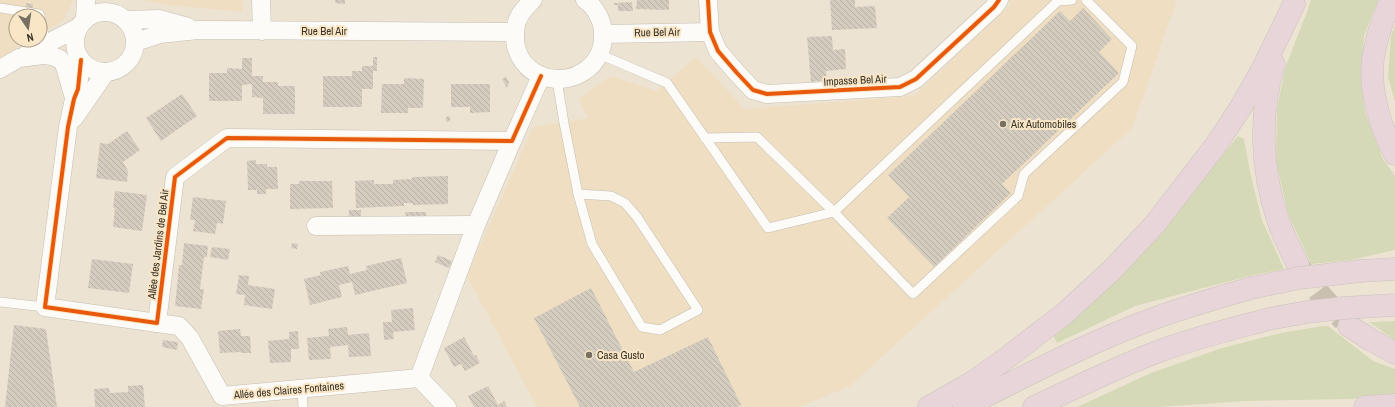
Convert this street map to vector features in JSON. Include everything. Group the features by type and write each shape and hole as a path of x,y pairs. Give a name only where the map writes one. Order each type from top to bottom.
{"highway":[{"path":"1391,0 1380,30 1373,60 1373,84 1377,107 1384,130 1395,154"},
{"path":"1295,2 1273,66 1266,98 1264,138 1265,168 1272,199 1285,240 1298,265"},
{"path":"929,407 978,378 1064,314 1112,270 1155,224 1216,145 1241,107 1262,70 1295,2"},
{"path":"964,407 1113,335 1158,317 1251,288 1299,278 1395,269"},
{"path":"1034,407 1104,374 1190,340 1269,319 1307,312 1395,305"},
{"path":"1349,326 1395,353"},
{"path":"1365,407 1395,405"}],"street":[{"path":"86,0 82,23 76,35 75,44 77,53 81,60 88,67 96,71 115,71 124,66 134,51 136,42 135,34 131,26 117,11"},
{"path":"261,0 262,31"},
{"path":"533,0 524,8 518,19 515,32 516,46 521,58 530,69 549,78 574,77 589,68 599,54 603,44 604,34 600,17 590,3 585,0"},
{"path":"708,0 710,32"},
{"name":"Impasse Bel Air","path":"710,32 718,50 753,90 768,94 900,87 916,78 994,7 999,0"},
{"path":"48,43 82,23 92,15 100,12 117,11 159,19 198,30"},
{"name":"Rue Bel Air","path":"136,42 160,34 198,30 515,32"},
{"name":"Rue Bel Air","path":"604,34 710,32"},
{"path":"0,69 38,48"},
{"path":"19,58 43,55 60,59 64,64 74,99"},
{"path":"81,60 78,89 74,99 68,127 45,307 158,323"},
{"path":"68,127 106,72"},
{"path":"447,407 419,378 476,225 512,141 549,78"},
{"name":"Allée des Jardins de Bel Air","path":"158,323 175,177 227,138 512,141"},
{"path":"316,226 476,225"},
{"name":"Allée des Claires Fontaines","path":"158,323 179,326 190,338 222,396 419,378"}],"lane":[{"path":"599,54 667,83 768,228 834,212 1058,1 1072,0"},
{"path":"705,138 757,137 834,212 913,294 1018,196 1024,174 1123,82 1132,46 1086,0"},
{"path":"549,78 564,123 578,194 592,244 642,327 660,330 698,310 637,217 625,203 611,196 578,194"},
{"path":"0,302 45,307"},
{"path":"302,389 303,407"}],"shaded area":[{"path":"0,0 73,0 63,21 48,29 48,8 8,8 8,48 17,48 0,58"},
{"path":"144,0 242,0 243,12 160,4"},
{"path":"1010,0 1177,0 1132,128 850,386 799,407 537,407 467,276 533,127 589,118 579,99 610,76 656,91 696,57 745,109 914,96 1009,6"}],"green space":[{"path":"1311,0 1378,0 1364,36 1361,80 1365,112 1383,159 1395,176 1395,250 1351,260 1311,264 1288,214 1276,161 1277,109 1285,68"},
{"path":"1395,26 1395,102 1388,77 1391,35"},
{"path":"1238,136 1244,139 1250,172 1262,220 1284,269 1253,275 1135,306 1057,343 1053,335 1092,304 1173,216"},
{"path":"1395,321 1395,340 1369,322 1373,322"},
{"path":"1328,326 1373,361 1395,369 1395,398 1245,401 1158,407 1077,407 1151,373 1222,348 1281,333"}],"building":[{"path":"335,0 345,0 345,4 335,3"},
{"path":"637,0 669,0 669,10 636,9"},
{"path":"830,0 855,0 855,7 875,6 877,28 832,30"},
{"path":"632,2 633,11 618,11 618,5 614,5 614,3"},
{"path":"26,3 33,4 33,8 25,7"},
{"name":"Aix Automobiles","path":"1083,8 1112,39 1099,52 1119,73 1002,184 1011,193 934,267 887,218 909,197 888,175 1060,11 1070,21"},
{"path":"832,36 833,50 845,49 846,69 826,71 827,80 811,82 807,37"},
{"path":"373,57 377,57 377,71 373,71 373,89 362,89 362,107 323,107 323,76 352,76 352,71 362,71 362,66 373,66"},
{"path":"242,58 252,58 252,76 263,76 263,82 278,82 278,86 295,86 295,114 263,114 263,98 252,97 252,84 242,85 242,101 209,101 209,73 227,73 227,68 242,69"},
{"path":"506,77 509,82 507,88 502,79"},
{"path":"404,78 424,79 423,108 408,108 408,113 381,113 382,84 404,84"},
{"path":"451,84 490,84 490,112 470,113 470,107 451,107"},
{"path":"182,94 197,116 161,141 146,118"},
{"path":"450,116 450,121 446,122 446,117"},
{"path":"127,131 140,150 123,162 128,171 127,182 96,178 100,143 108,144"},
{"path":"256,160 256,164 267,164 267,167 277,167 278,189 266,189 266,194 257,194 257,190 248,190 247,161"},
{"path":"448,176 448,204 413,205 413,203 404,203 404,206 356,208 355,181 374,180 374,184 393,184 393,180 412,179 412,177"},
{"path":"299,181 332,181 333,208 290,209 290,184 299,184"},
{"path":"115,191 147,195 142,231 113,227"},
{"path":"193,197 226,201 223,224 217,223 215,234 193,231 195,220 190,220"},
{"path":"349,210 361,210 361,217 349,217"},
{"path":"405,212 426,212 426,216 406,216"},
{"path":"184,243 208,246 207,257 204,257 200,289 204,289 201,309 175,306 179,265 182,265"},
{"path":"292,243 298,244 297,249 291,248"},
{"path":"212,247 230,249 228,260 210,257"},
{"path":"438,255 452,261 449,268 435,262"},
{"path":"401,258 407,283 355,295 352,282 339,285 342,297 310,305 304,279 321,275 320,272 348,266 350,274 367,270 366,266"},
{"path":"92,259 133,264 129,293 88,288"},
{"path":"239,275 249,276 248,285 275,289 272,309 244,305 245,295 236,294"},
{"name":"Casa Gusto","path":"591,288 634,372 708,337 741,405 737,407 580,407 534,318"},
{"path":"413,308 415,330 393,332 394,339 384,340 383,322 392,322 391,310"},
{"path":"14,325 46,329 57,407 5,407"},
{"path":"347,327 348,335 369,333 371,356 349,357 348,345 330,347 331,359 309,360 307,338 329,336 328,329"},
{"path":"240,329 241,336 250,336 251,353 220,353 218,331"},
{"path":"298,331 299,349 291,349 291,362 270,363 268,341 289,339 289,332"},
{"path":"464,337 474,356 476,355 480,363 465,371 461,364 454,367 444,348"},
{"path":"163,340 178,342 177,350 162,347"},
{"path":"143,385 145,407 95,407 94,389 109,388 110,393 128,392 128,386"},
{"path":"488,386 498,405 504,401 507,407 474,407 468,396"}],"tunnel":[{"path":"1298,265 1320,294 1344,321"}],"cycle path":[{"path":"708,0 710,32 718,51 753,90 767,94 900,87 916,79 994,7 999,0"},
{"path":"81,60 78,89 74,99 68,127 45,307 157,323 175,177 227,138 512,141 541,76"}],"place":[{"name":"Aix Automobiles","path":"1003,124"},
{"name":"Casa Gusto","path":"589,355"}]}
